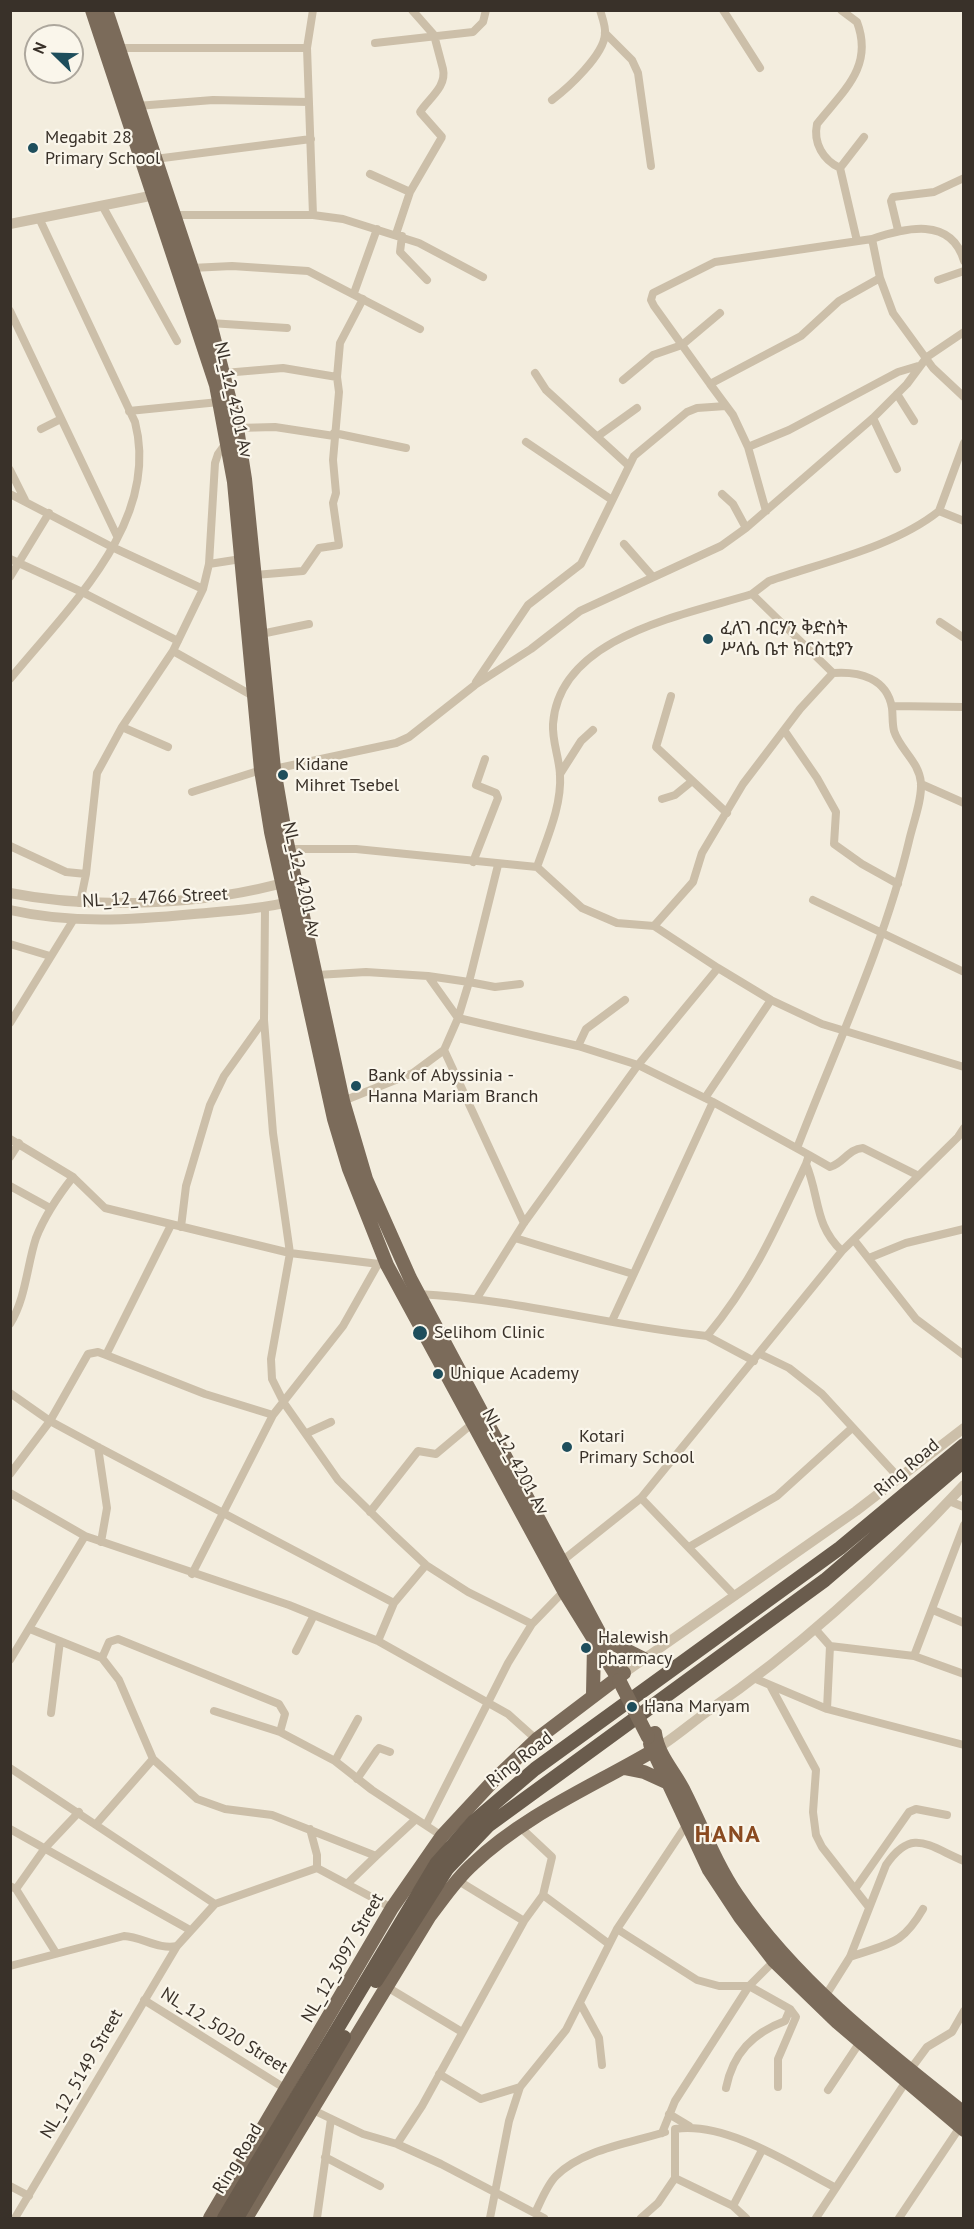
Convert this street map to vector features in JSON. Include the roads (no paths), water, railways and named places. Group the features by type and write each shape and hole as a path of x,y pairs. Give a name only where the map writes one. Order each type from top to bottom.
{"highway":[{"name":"Ring Road","path":"224,2218 416,1896 454,1842 482,1814 536,1769 840,1548 963,1445"},
{"name":"Ring Road","path":"237,2218 372,1988 426,1900 464,1848 518,1801 825,1580 963,1461"}],"main road":[{"name":"NL_12_4201 Av","path":"92,10 160,195 219,402 234,483 254,696 334,1119 349,1169 382,1265 473,1423 564,1592 598,1640"},
{"name":"NL_12_4201 Av","path":"106,10 155,159 160,195 173,215 210,323 237,428 261,634 268,770 288,849 289,881"},
{"name":"NL_12_4201 Av","path":"294,902 317,975 343,1101 366,1179 418,1294 562,1561 598,1640"},
{"path":"598,1640 644,1659"},
{"path":"598,1640 621,1677 651,1735 666,1782 709,1870 740,1917 774,1961 962,2123"},
{"path":"593,1694 598,1640"},
{"name":"NL_12_3097 Street","path":"210,2218 392,1908 442,1836 495,1779 537,1739 593,1694 621,1677"},
{"path":"246,2218 429,1917 457,1880 480,1857 520,1827 654,1750"},
{"path":"654,1750 684,1789 718,1863 737,1895 783,1953 826,1995 860,2042 908,2076"},
{"path":"624,1768 644,1772 666,1782"}],"street":[{"path":"313,10 307,48 313,215"},
{"path":"412,10 434,35 444,75 440,86 420,112 440,134 441,141 410,192 399,235 400,252 427,280"},
{"path":"375,43 473,32 483,22 486,10"},
{"path":"600,10 606,33 632,60 638,73 651,166"},
{"path":"723,10 760,68"},
{"path":"841,10 857,22 863,54 853,78 818,124 816,130 820,149 826,158 840,168 857,241"},
{"path":"552,100 579,78 606,33"},
{"path":"118,48 307,48"},
{"path":"137,106 213,100 309,102"},
{"path":"840,168 864,137"},
{"path":"155,159 311,138"},
{"path":"370,174 410,192"},
{"path":"898,230 891,201 893,197 934,192 963,178"},
{"path":"10,224 160,195"},
{"path":"103,207 177,340"},
{"path":"173,215 313,215 343,219 399,235 483,277"},
{"path":"10,679 82,592 112,547 129,514 139,475 138,435 129,411 39,218"},
{"path":"766,511 748,447 726,406 651,300 657,290 715,262 857,241 898,230 924,227 945,236 958,246 963,261"},
{"path":"354,293 377,229"},
{"path":"872,238 880,278 893,313 943,380 963,397"},
{"path":"191,268 232,266 297,269 318,275 420,329"},
{"path":"938,280 963,271"},
{"path":"710,384 801,336 839,301 880,278"},
{"path":"255,574 303,571 319,548 339,545 333,503 336,493 334,434 339,403 340,342 363,298"},
{"path":"10,311 117,536"},
{"path":"623,380 653,355 682,345 720,313"},
{"path":"210,323 287,328"},
{"path":"192,792 268,770 396,743 409,737 475,685 531,649 580,611 721,546 746,528 873,418 897,394 927,357 963,332"},
{"path":"748,447 789,430 897,372 918,366"},
{"path":"224,373 283,369 338,377"},
{"path":"535,373 546,390 628,465"},
{"path":"897,394 914,421"},
{"path":"129,411 219,402"},
{"path":"475,685 528,605 581,564 634,456 687,412 697,408 726,406"},
{"path":"598,436 637,408"},
{"path":"873,418 897,469"},
{"path":"41,429 61,419"},
{"path":"237,428 275,427 334,434 406,448"},
{"path":"526,442 612,500"},
{"path":"80,903 86,874 98,773 122,727 173,651 203,588 209,564 215,463 226,443"},
{"path":"537,867 556,806 560,774 553,732 555,712 567,684 596,651 646,627 752,594 769,581 898,537 922,525 939,511 963,443"},
{"path":"10,470 25,500"},
{"path":"10,494 112,547 203,588"},
{"path":"722,494 733,504 746,528"},
{"path":"939,511 963,521"},
{"path":"10,577 49,513"},
{"path":"624,544 652,576"},
{"path":"10,559 82,592 178,641"},
{"path":"209,564 241,559"},
{"path":"752,594 833,673"},
{"path":"940,622 963,638"},
{"path":"261,634 309,624"},
{"path":"173,651 254,696"},
{"path":"654,927 693,882 702,853 743,784 784,730 833,673 849,672 872,679 886,691 892,706 896,735 914,762 921,784 898,884 798,1148"},
{"path":"671,696 656,747 691,782 727,813"},
{"path":"892,706 963,707"},
{"path":"122,727 168,747"},
{"path":"560,774 581,741 593,730"},
{"path":"784,730 818,778 836,812 834,844 862,864 898,884"},
{"path":"473,861 498,798 496,793 476,785 484,759"},
{"path":"662,799 675,795 691,782"},
{"path":"921,784 963,803"},
{"path":"10,846 66,872 86,874"},
{"path":"288,849 356,849 498,865 537,867 582,908 617,923 654,927 771,1000 822,1024 963,1067"},
{"path":"343,1101 402,1079 444,1050 458,1018 469,982 498,865"},
{"name":"NL_12_4766 Street","path":"10,893 80,903 218,897 289,881"},
{"path":"813,900 963,972"},
{"name":"NL_12_4766 Street","path":"10,910 74,919 113,920 265,908 294,902"},
{"path":"265,908 264,1020 273,1133 290,1253 270,1370 284,1403 338,1480 370,1512 426,1565 468,1592 532,1624"},
{"path":"10,1023 74,919"},
{"path":"10,944 50,956"},
{"path":"477,1298 524,1223 638,1065 718,968"},
{"path":"317,975 366,972 428,976 495,987 520,984"},
{"path":"428,976 458,1018 578,1046 638,1065 798,1148 808,1159 830,1167 840,1162 850,1152 863,1148 917,1175"},
{"path":"578,1046 586,1029 625,1000"},
{"path":"612,1321 709,1100 771,1000"},
{"path":"181,1227 186,1186 210,1105 224,1076 264,1020"},
{"path":"444,1050 524,1223"},
{"path":"562,1561 641,1498 842,1251 958,1137 963,1128"},
{"path":"10,1157 15,1141 73,1177 105,1208 290,1253 382,1265 343,1326 273,1415 192,1574"},
{"path":"808,1159 826,1234 842,1251"},
{"path":"707,1336 734,1303 759,1264 808,1159"},
{"path":"10,1324 24,1287 36,1237 50,1208 73,1177"},
{"path":"10,1186 50,1208"},
{"path":"106,1355 171,1225"},
{"path":"869,1258 906,1243 963,1230"},
{"path":"515,1238 633,1274"},
{"path":"854,1239 916,1319 963,1355"},
{"path":"418,1294 477,1298 667,1332 707,1336 789,1368 812,1385 900,1479"},
{"path":"10,1474 50,1421 88,1354 98,1352 204,1394 273,1415"},
{"path":"10,1393 50,1421 394,1603"},
{"path":"307,1433 331,1422"},
{"path":"370,1512 418,1451 436,1454 473,1423"},
{"path":"689,1547 777,1496 852,1428"},
{"path":"621,1677 900,1479 963,1428"},
{"path":"98,1447 107,1508 101,1542"},
{"path":"654,1750 756,1679 816,1630 893,1560 963,1485"},
{"path":"10,1493 85,1536 314,1615 378,1641 517,1720 537,1739"},
{"path":"641,1498 735,1596"},
{"path":"949,1501 963,1507"},
{"path":"914,1656 963,1525"},
{"path":"10,1659 85,1536"},
{"path":"378,1641 394,1603 426,1565"},
{"path":"426,1825 488,1703 532,1624 564,1592"},
{"path":"933,1610 963,1623"},
{"path":"296,1651 314,1615"},
{"path":"30,1629 102,1658 119,1680 153,1759 186,1791 211,1806 272,1815 376,1856"},
{"path":"816,1630 830,1646 914,1656 963,1674"},
{"path":"102,1658 109,1642 117,1639 279,1704 285,1714 280,1732"},
{"path":"51,1713 60,1641"},
{"path":"827,1708 830,1646"},
{"path":"756,1679 827,1708 963,1745"},
{"path":"771,1687 816,1770 813,1812 816,1835 822,1847 868,1906"},
{"path":"214,1711 280,1732 335,1761 357,1779 442,1836"},
{"path":"335,1761 358,1719"},
{"path":"357,1779 376,1750 379,1748 390,1752"},
{"path":"97,1823 153,1759"},
{"path":"10,1768 97,1823 216,1904 317,1868 392,1908"},
{"path":"855,1889 909,1812 916,1809 947,1815"},
{"path":"56,1953 13,1888 45,1848 79,1812"},
{"path":"347,1884 416,1819"},
{"path":"490,2218 509,2121 520,2087 555,2045 580,2003 617,1929 687,1824"},
{"path":"398,2144 524,1921 543,1894 552,1857 520,1827"},
{"path":"310,1829 317,1855 317,1868"},
{"path":"10,1830 190,1930"},
{"path":"826,1995 850,1958 868,1906 886,1865 902,1845 912,1842 922,1844 963,1861"},
{"path":"457,1880 524,1921"},
{"path":"543,1894 609,1944"},
{"name":"NL_12_5149 Street","path":"15,2218 177,1946 216,1904"},
{"path":"850,1958 899,1941 911,1930 923,1909"},
{"path":"617,1929 697,1980 719,1986 749,1986 790,2009 796,2017 778,2060 778,2087"},
{"path":"10,1966 124,1936 138,1937 168,1948 177,1946"},
{"path":"662,2133 669,2114 749,1986 774,1961"},
{"path":"387,1987 462,2032"},
{"name":"NL_12_5020 Street","path":"144,2000 286,2089"},
{"path":"580,2003 599,2038 602,2065"},
{"path":"726,2088 732,2069 746,2046 762,2030 785,2021 790,2009"},
{"path":"816,2218 873,2136 927,2047 952,2032 963,2011"},
{"path":"828,2090 860,2042"},
{"path":"439,2074 481,2099 520,2087"},
{"path":"313,2110 363,2134 398,2144 544,2218"},
{"path":"669,2114 690,2127 736,2139 762,2150 836,2188"},
{"path":"317,2218 331,2119"},
{"path":"899,2218 962,2123"},
{"path":"535,2213 552,2181 568,2166 597,2152 675,2129 690,2127"},
{"path":"641,2218 658,2204 675,2178 675,2129"},
{"path":"733,2206 762,2150"},
{"path":"325,2157 380,2186"},
{"path":"675,2178 733,2206 746,2218"},
{"path":"10,2186 29,2196"}],"place":[{"name":"Megabit 28 Primary School","path":"33,148"},
{"name":"ፈለገ ብርሃን ቅድስት ሥላሴ ቤተ ክርስቲያን","path":"708,639"},
{"name":"Kidane Mihret Tsebel","path":"283,775"},
{"name":"Bank of Abyssinia - Hanna Mariam Branch","path":"356,1086"},
{"name":"Selihom Clinic","path":"420,1333"},
{"name":"Unique Academy","path":"438,1374"},
{"name":"Kotari Primary School","path":"567,1447"},
{"name":"Halewish pharmacy","path":"586,1648"},
{"name":"Hana Maryam","path":"632,1707"}],"district":[{"name":"HANA","path":"728,1835"}]}
